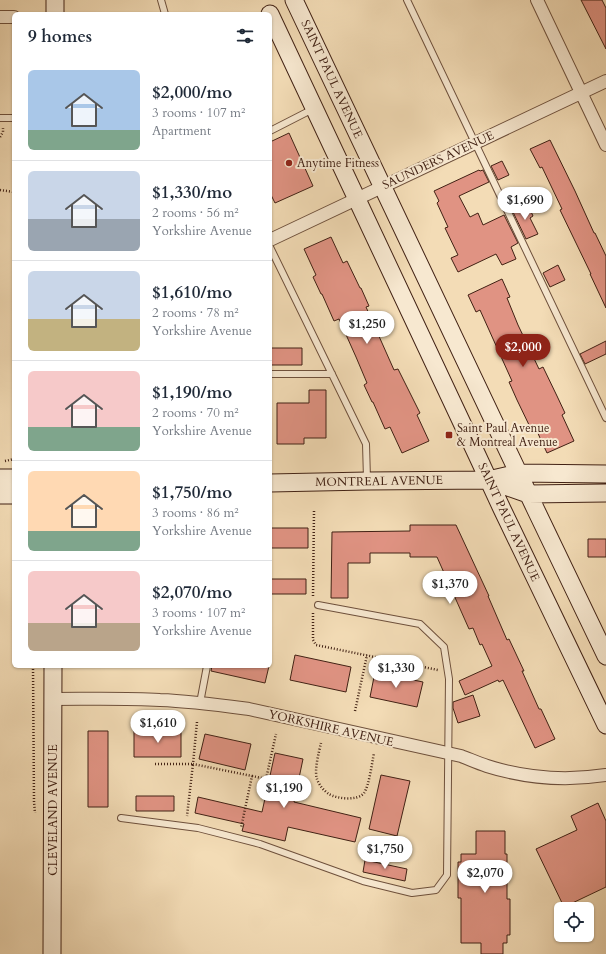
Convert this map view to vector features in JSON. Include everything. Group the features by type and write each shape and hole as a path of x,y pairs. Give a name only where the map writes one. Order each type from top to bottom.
{"main road":[{"path":"55,0 55,12"},
{"name":"SAINT PAUL AVENUE","path":"263,0 269,12"},
{"name":"SAINT PAUL AVENUE","path":"294,0 606,656"},
{"name":"SAINT PAUL AVENUE","path":"272,18 488,480 606,725"},
{"name":"MONTREAL AVENUE","path":"272,483 488,480 519,473 606,474"},
{"path":"0,478 12,478"},
{"name":"MONTREAL AVENUE","path":"488,480 528,494 606,493"},
{"path":"0,495 12,495"},
{"name":"CLEVELAND AVENUE","path":"52,954 53,668"}],"street":[{"path":"538,0 606,145"},
{"path":"0,18 12,17"},
{"name":"SAUNDERS AVENUE","path":"272,239 606,80"},
{"name":"YORKSHIRE AVENUE","path":"53,700 159,700 249,709 461,756 487,766 521,774 549,777 606,775"}],"lane":[{"path":"161,0 164,12"},
{"path":"407,0 606,418"},
{"path":"272,130 314,108"},
{"path":"0,118 12,118"},
{"path":"272,251 366,444 367,481"},
{"path":"272,374 332,374"},
{"path":"121,818 198,828 238,838 260,844 363,881 412,893 436,890 447,875 449,679 444,647 420,624 318,605"},
{"path":"200,703 207,668"}],"path":[{"path":"0,190 12,192"},
{"path":"313,597 314,511"},
{"path":"313,612 313,640 316,645 448,672"},
{"path":"356,711 367,655"},
{"path":"33,668 35,815"},
{"path":"186,826 197,722"},
{"path":"155,764 193,764 266,779 276,734"},
{"path":"321,743 316,771 317,779 329,794 338,797 358,797 364,793 374,754"},
{"path":"238,838 252,776"}],"building":[{"path":"581,0 602,0 606,8 606,49"},
{"path":"289,133 313,186 275,203 272,197 272,141"},
{"path":"550,140 606,256 606,308 560,210 562,209 542,167 540,168 530,149"},
{"path":"502,161 509,175 498,180 491,166"},
{"path":"479,170 483,170 489,182 459,196 470,217 478,213 483,225 504,215 518,243 511,247 516,259 502,265 496,254 458,272 451,258 458,255 445,228 448,227 437,203 439,201 434,191"},
{"path":"527,203 533,216 530,218 538,234 526,239 512,210"},
{"path":"331,237 343,263 347,261 361,288 369,306 366,307 394,370 398,369 420,413 417,415 429,441 402,453 390,427 385,429 364,385 367,383 339,319 334,321 313,277 316,275 304,249"},
{"path":"558,265 565,280 550,287 543,273"},
{"path":"502,279 510,297 507,298 518,325 539,369 543,367 557,396 565,413 562,415 574,441 547,453 535,427 531,429 517,400 509,382 512,381 480,310 476,312 468,295"},
{"path":"606,341 606,354 585,364 580,354"},
{"path":"272,348 302,348 302,365 272,365"},
{"path":"309,390 326,390 326,438 304,438 304,444 277,444 277,403 309,403"},
{"path":"410,525 456,525 489,596 507,640 509,639 539,709 541,709 555,739 535,748 503,680 499,682 498,680 465,695 459,681 492,666 482,644 480,645 473,628 469,629 437,557 410,557 410,553 370,553 370,563 348,563 348,598 331,598 332,532 410,531"},
{"path":"272,528 308,528 308,548 272,548"},
{"path":"588,539 606,539 606,557 588,557"},
{"path":"272,579 306,579 306,594 272,594"},
{"path":"295,655 351,667 346,692 290,680"},
{"path":"212,668 269,668 265,683 211,671"},
{"path":"375,672 423,682 417,707 370,697"},
{"path":"473,695 480,716 458,723 453,708 453,702"},
{"path":"88,731 108,731 108,807 88,807"},
{"path":"134,731 181,731 181,757 134,757"},
{"path":"205,734 251,744 245,770 199,759"},
{"path":"275,753 303,759 294,802 361,818 355,842 288,827 285,841 242,831 244,824 195,813 198,797 262,812"},
{"path":"381,775 410,781 397,836 369,829"},
{"path":"136,796 174,796 174,811 136,811"},
{"path":"598,803 606,821 606,887 574,902 562,902 536,849 577,830 571,816"},
{"path":"476,831 505,831 505,854 507,854 507,899 510,899 510,935 507,935 507,943 503,943 503,954 481,954 481,943 461,943 461,898 458,898 458,862 461,862 461,854 476,854"},
{"path":"365,860 407,869 405,881 363,872"}],"place":[{"name":"Anytime Fitness","path":"289,163"},
{"name":"Saint Paul Avenue & Montreal Avenue","path":"449,435"}]}
